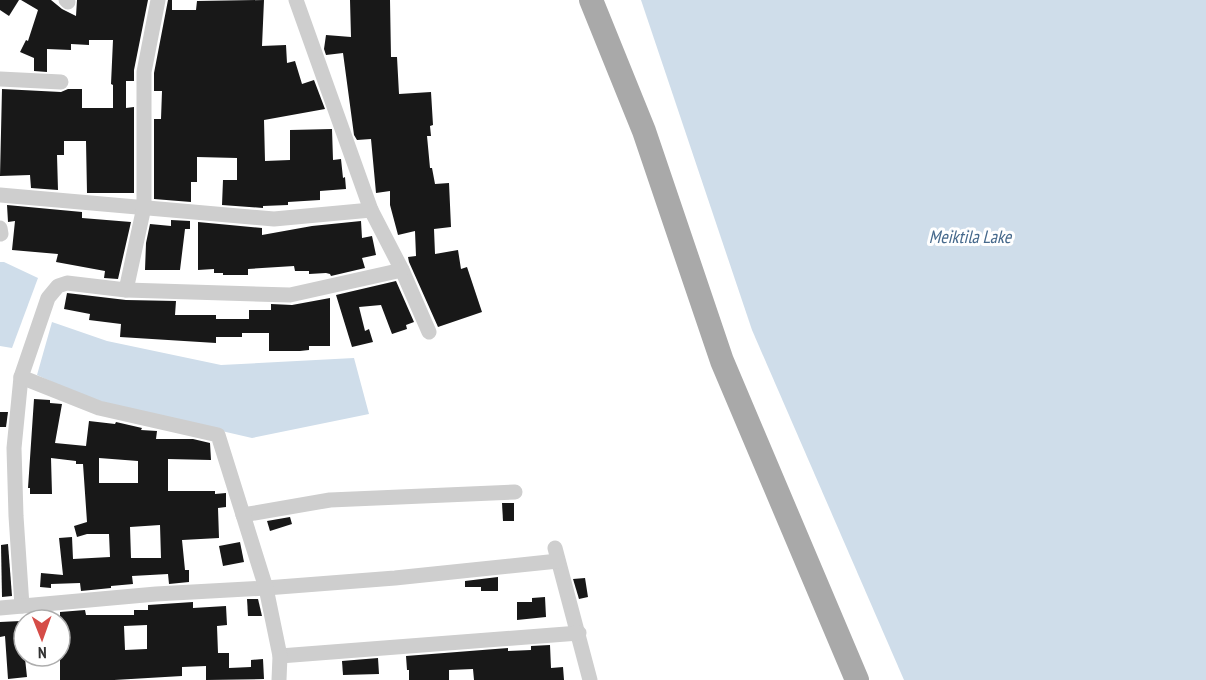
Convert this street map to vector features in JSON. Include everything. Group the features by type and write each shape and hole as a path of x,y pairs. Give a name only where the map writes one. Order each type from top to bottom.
{"main road":[{"path":"591,0 644,132 722,361 857,680"}],"street":[{"path":"126,290 144,207 144,72 158,0"},
{"path":"296,0 370,210 402,270 429,332"},
{"path":"0,79 61,82"},
{"path":"0,195 273,219 370,210"},
{"path":"0,228 1,234"},
{"path":"22,606 14,448 21,377 48,298 58,286 67,284 126,290 290,295 402,270"},
{"path":"21,377 99,408 218,435 266,588 280,656 279,680"},
{"path":"243,515 330,500 515,492"},
{"path":"0,608 156,594 395,578 556,554 590,680"},
{"path":"280,656 579,633"}],"water":[{"name":"Meiktila Lake","path":"641,0 1206,0 1206,680 904,680 752,330"},
{"path":"0,262 38,278 12,348 0,346"},
{"path":"52,322 107,341 221,365 354,358 369,414 252,438 96,402 37,375"}],"building":[{"path":"0,0 19,0 9,16 0,10"},
{"path":"21,0 51,0 76,16 77,0 148,0 134,70 134,81 126,81 126,108 134,107 134,193 87,193 86,141 64,141 64,155 57,155 58,190 31,188 30,175 0,176 2,89 61,92 68,89 82,89 82,108 113,108 113,85 111,84 113,40 89,40 89,45 71,44 71,50 47,49 47,72 34,71 34,58 20,52 26,40 28,41 38,10"},
{"path":"168,0 172,0 172,10 196,10 197,1 264,0 262,46 286,45 287,63 295,61 302,84 314,80 325,109 264,120 265,161 290,160 290,130 332,129 333,160 341,159 346,189 320,191 320,200 288,202 288,205 263,206 263,208 222,205 223,180 237,180 237,158 197,157 197,182 191,182 191,202 154,199 154,119 161,119 162,91 154,91 154,73"},
{"path":"350,0 390,0 391,57 397,57 399,94 431,92 433,125 430,126 431,136 427,136 430,168 432,168 435,184 449,183 451,227 434,229 435,254 458,250 461,269 467,267 482,312 438,327 409,262 408,257 416,256 415,231 398,235 390,205 390,191 376,193 371,139 357,140 354,135 343,53 326,55 324,49 326,35 351,37"},
{"path":"7,205 82,212 82,218 131,222 118,279 104,278 105,271 56,262 58,254 12,250 15,221 8,222"},
{"path":"171,220 190,221 190,229 185,229 180,270 145,270 146,243 150,224 171,226"},
{"path":"361,221 362,238 372,236 376,255 362,258 365,268 331,276 326,273 309,274 309,271 295,271 294,266 248,269 248,275 223,275 223,273 214,273 214,269 198,270 198,222 262,228 262,235 312,226"},
{"path":"396,281 414,322 406,325 407,329 392,334 381,305 359,307 365,331 369,329 373,342 352,347 336,295"},
{"path":"67,293 126,300 176,301 175,315 216,315 216,319 249,319 249,310 271,310 271,304 292,305 330,298 330,346 309,346 309,350 300,351 269,351 269,333 242,333 242,337 216,337 216,343 120,337 121,324 89,320 90,314 64,309"},
{"path":"34,399 50,400 50,403 62,404 55,443 86,446 89,421 115,424 116,422 142,428 141,430 157,431 156,439 193,439 210,443 211,460 168,459 168,491 226,493 226,507 218,508 219,538 182,540 185,570 189,570 189,582 169,584 168,574 132,576 133,584 81,591 80,583 51,584 51,588 40,587 41,573 63,575 59,538 72,537 73,559 110,557 109,534 87,534 77,537 74,526 87,522 83,464 51,458 52,494 30,494 30,488 28,488","holes":["99,458 138,461 138,483 99,483","160,525 161,558 131,558 130,527"]},
{"path":"0,412 8,412 6,427 0,427"},
{"path":"502,503 514,503 514,521 503,521"},
{"path":"290,517 292,524 270,531 267,521"},
{"path":"240,542 244,562 223,566 219,546"},
{"path":"8,544 12,596 2,597 1,545"},
{"path":"498,577 498,591 481,591 481,587 465,587 465,581"},
{"path":"585,578 588,597 579,599 573,579"},
{"path":"545,597 546,617 517,620 517,602 532,602 532,598"},
{"path":"247,599 258,599 262,616 248,616"},
{"path":"193,602 193,608 226,606 227,625 217,626 218,653 229,653 229,668 251,667 251,660 263,659 264,679 206,680 206,666 182,667 182,676 60,680 60,668 72,668 72,611 85,610 86,615 134,615 134,610 148,610 148,605","holes":["147,625 147,649 125,650 124,626"]},
{"path":"12,621 12,668 26,668 27,677 8,679 5,636 0,637 0,622"},
{"path":"550,645 551,668 563,667 564,680 474,680 473,669 449,670 449,680 409,680 406,656 508,648 508,651 531,650 531,646"},
{"path":"378,658 379,674 343,675 342,661"}]}
